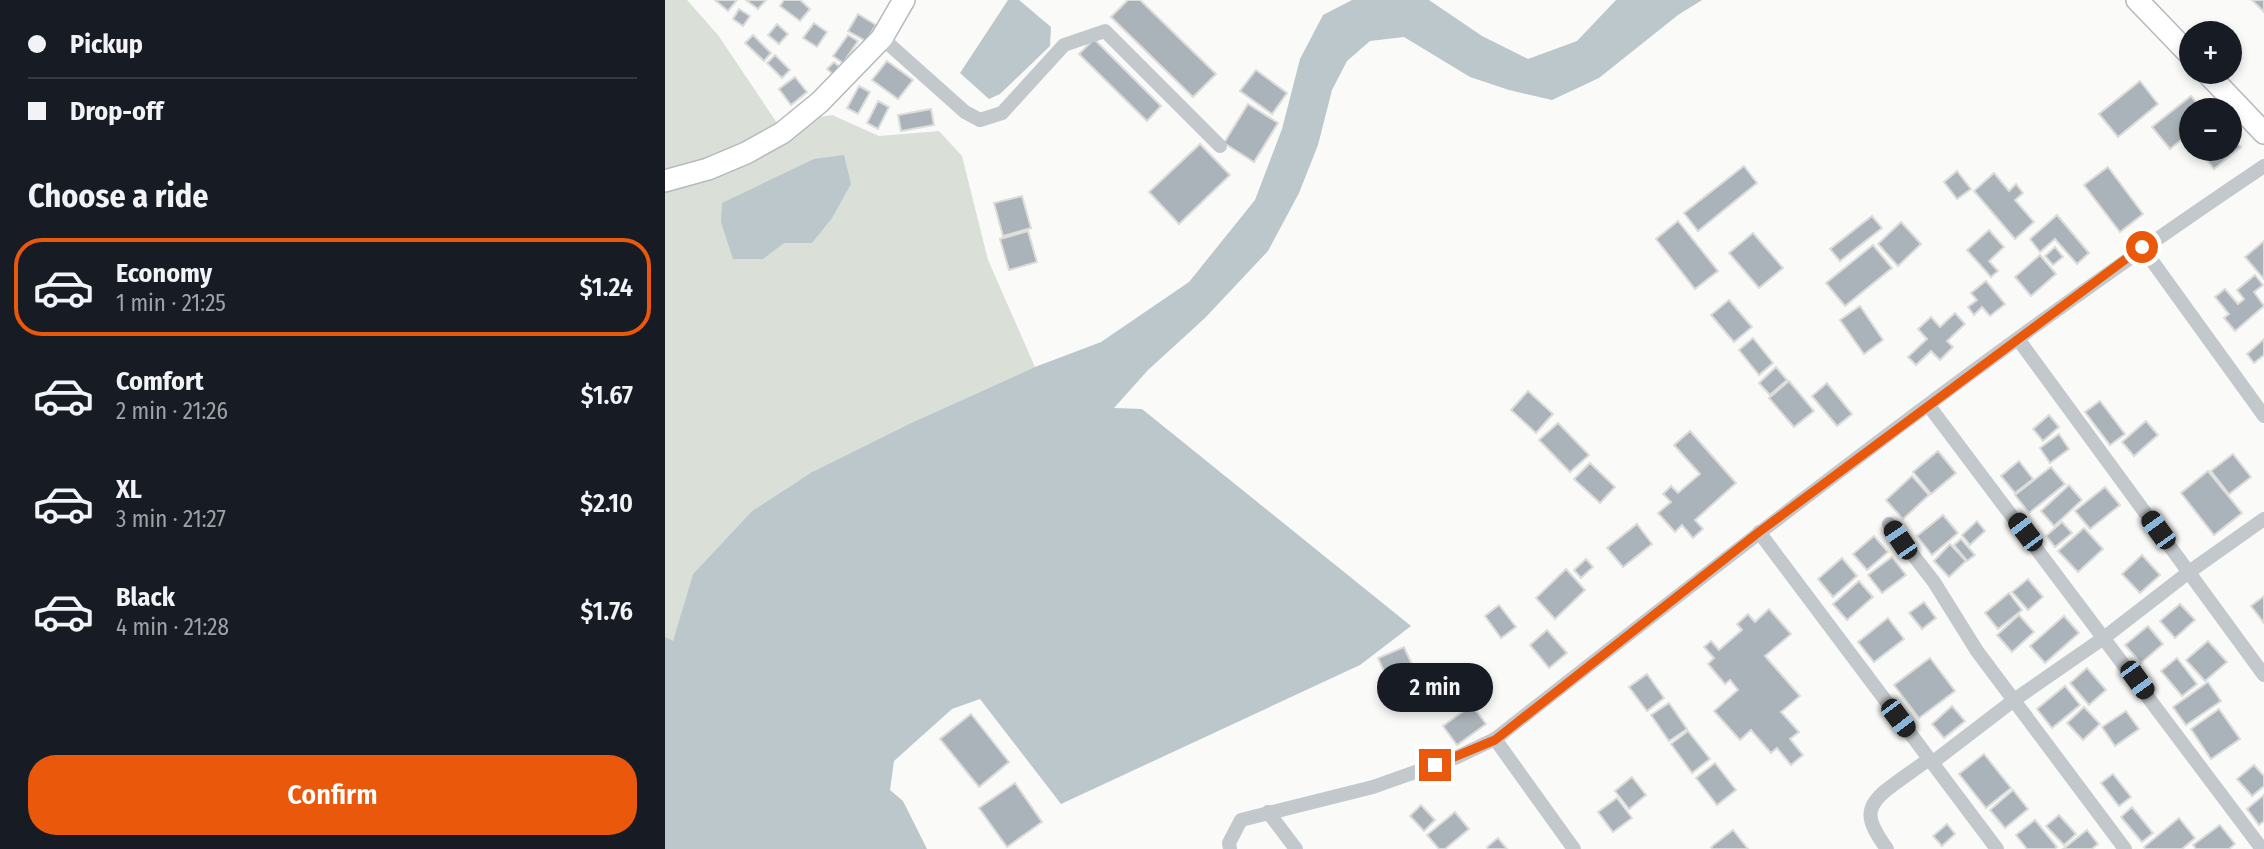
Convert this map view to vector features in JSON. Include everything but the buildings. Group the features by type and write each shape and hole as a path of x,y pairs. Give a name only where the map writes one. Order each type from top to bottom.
{"highway":[{"path":"665,181 734,158 782,134 820,102 882,38 904,0"},
{"path":"2137,0 2179,44"},
{"path":"2217,84 2264,133"}],"street":[{"path":"882,38 965,112 980,120 1002,113 1064,45 1105,31 1220,146"},
{"path":"1230,849 1229,843 1241,820 1373,787 1455,758 1495,740 1759,532 1929,405 2142,247 2264,166"},
{"path":"2142,247 2264,416"},
{"path":"2018,340 2264,675"},
{"path":"1929,405 2262,849"},
{"path":"1887,849 1875,833 1870,820 1870,808 1876,797 2105,637 2189,572 2264,519"},
{"path":"1889,524 1934,582 1977,651 2125,849"},
{"path":"1759,532 1997,849"},
{"path":"1495,740 1574,849"},
{"path":"1268,812 1296,849"}],"shaded area":[{"path":"665,0 687,0 718,35 777,123 832,115 879,136 939,131 962,156 988,260 1035,367 911,423 812,472 752,511 693,574 673,642 665,637"},
{"path":"1008,0 1019,0 1051,27 1050,46 1000,94 989,99 960,73"},
{"path":"1352,0 1429,0 1482,36 1528,59 1577,41 1616,0 1702,0 1678,15 1599,78 1552,100 1470,77 1404,37 1370,41 1347,61 1332,90 1318,145 1299,193 1268,251 1205,318 1148,370 1114,408 1142,409 1411,626 1360,665 1061,804 980,699 952,709 894,761 890,790 903,801 927,849 665,849 665,637 673,641 693,574 752,511 812,472 911,423 1035,367 1101,342 1189,282 1255,200 1282,129 1300,59 1323,15"},
{"path":"844,155 851,184 832,218 812,243 784,243 763,259 733,259 721,222 722,203 814,159"}],"route":[{"path":"1435,765 1495,740 1759,532 2142,247"}]}
